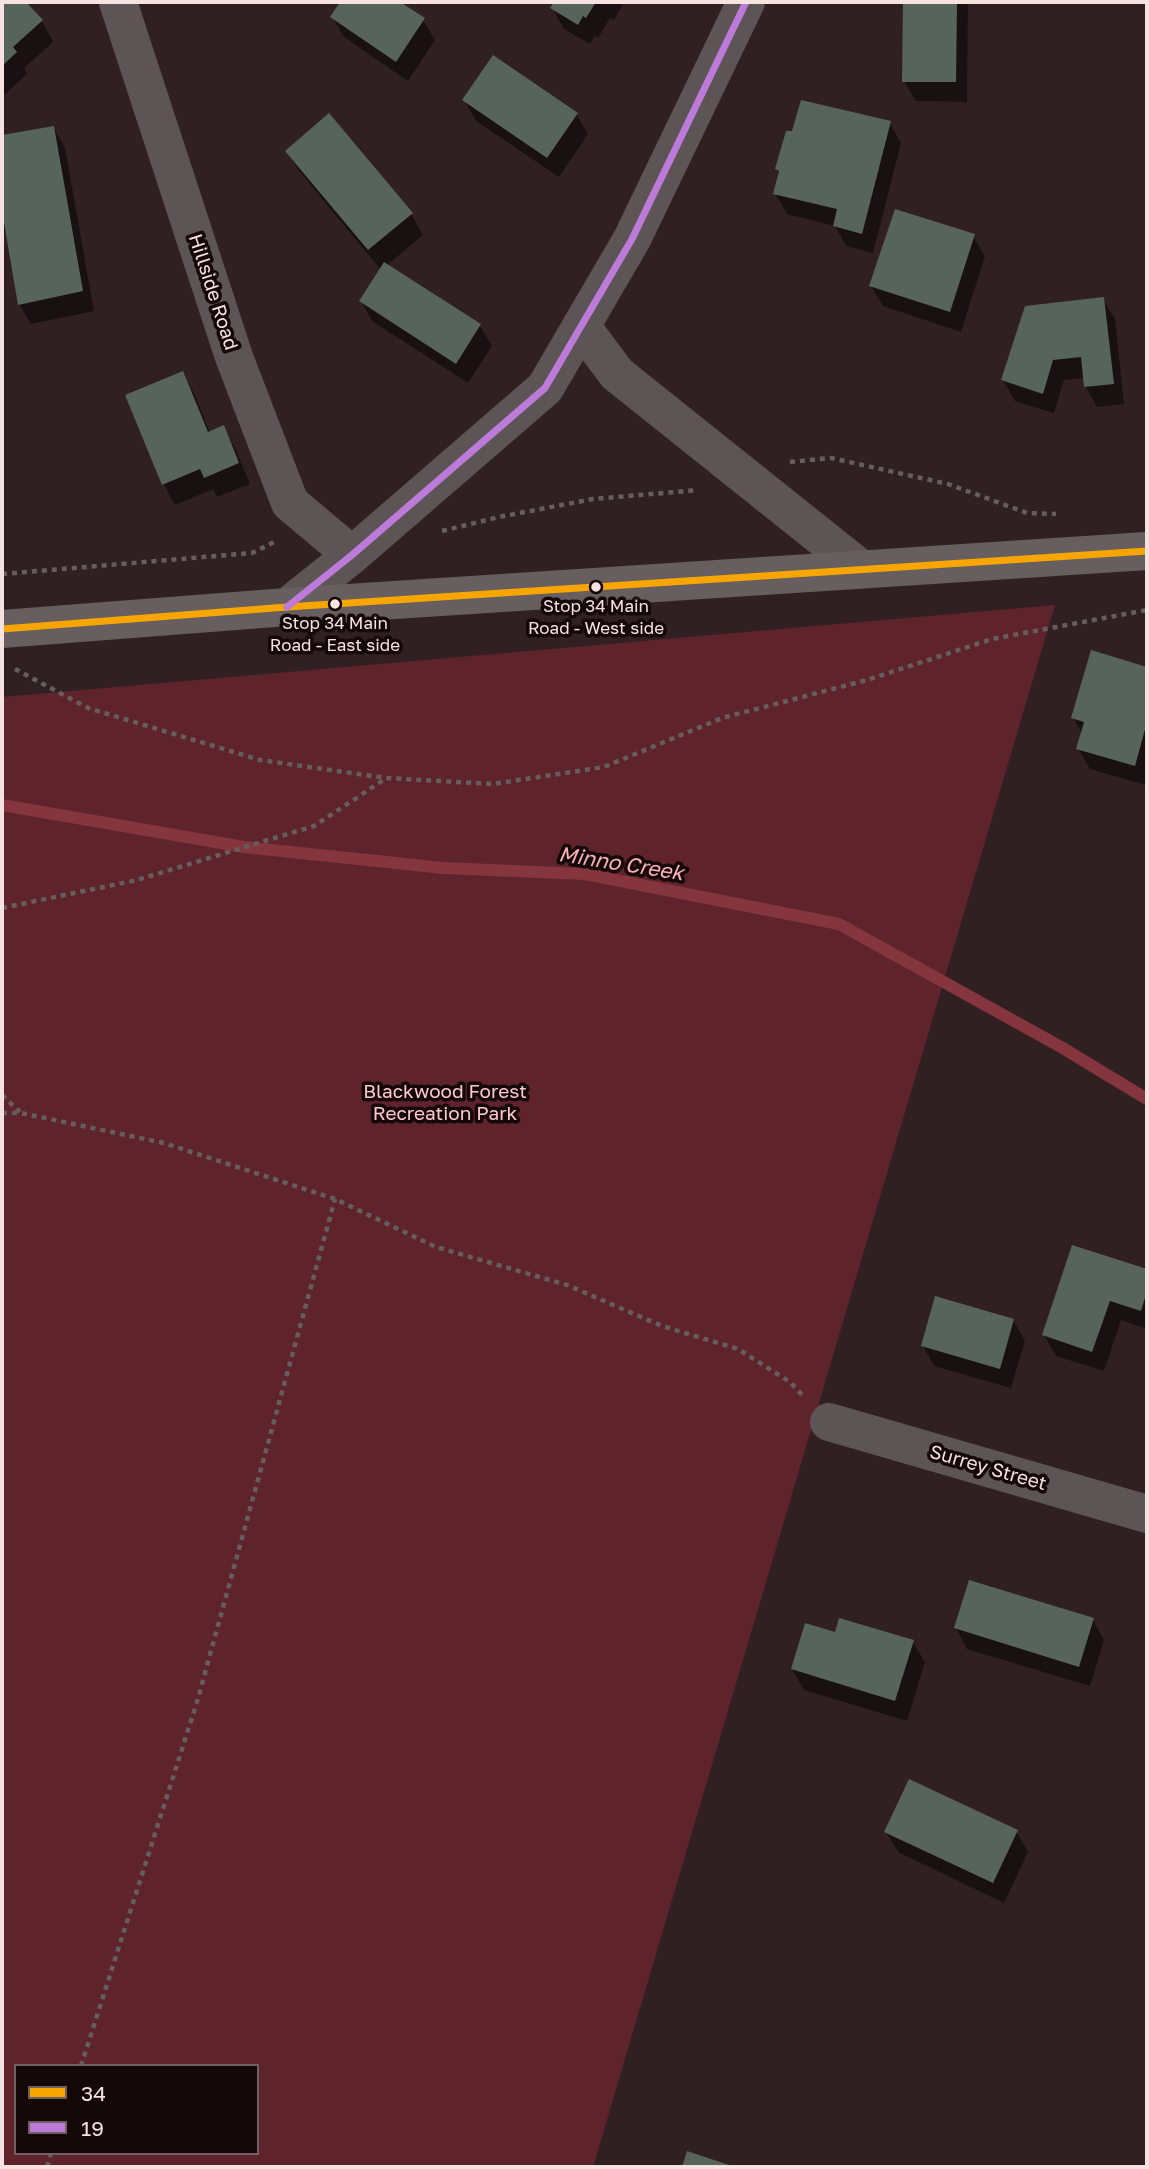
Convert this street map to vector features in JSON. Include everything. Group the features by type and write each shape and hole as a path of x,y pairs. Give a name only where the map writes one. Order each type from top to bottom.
{"main road":[{"path":"3,646 287,607 1147,551"}],"street":[{"name":"Hillside Road","path":"118,2 234,357 290,503 352,555"},
{"path":"287,607 352,555 545,387 632,239 746,2"},
{"path":"581,326 617,374 860,568"},
{"name":"Surrey Street","path":"829,1422 1147,1514"}],"path":[{"path":"781,463 831,458 948,484 1027,513 1067,515"},
{"path":"396,517 433,533 593,499 704,489"},
{"path":"2,574 252,553 312,521"},
{"path":"3,646 89,708 260,760 386,778 493,784 604,767 722,718 867,680 992,639 1147,610"},
{"path":"2,908 137,880 314,826 386,778"},
{"path":"2,1096 21,1113"},
{"path":"2,1112 21,1113 164,1143 335,1199 436,1247 567,1285 662,1326 738,1349 790,1382 829,1422"},
{"path":"81,2064 197,1702 335,1199"}],"green space":[{"name":"Blackwood Forest Recreation Park","path":"1055,605 593,2167 2,2167 2,697"}],"building":[{"path":"2,2 26,2 43,20 13,47 17,52 2,66"},
{"path":"340,2 400,2 425,18 396,62 330,17"},
{"path":"554,2 596,2 578,25 550,8"},
{"path":"903,2 957,2 956,82 902,82"},
{"path":"493,55 578,113 547,158 462,100"},
{"path":"801,100 891,121 862,234 833,226 837,209 773,194 779,171 775,169 786,131 792,131"},
{"path":"329,113 413,213 368,250 285,151"},
{"path":"54,126 83,291 18,305 2,211 2,135"},
{"path":"895,209 975,234 950,312 869,286"},
{"path":"384,262 481,324 456,364 359,301"},
{"path":"1104,297 1114,384 1084,387 1081,357 1053,360 1043,394 1001,380 1025,306"},
{"path":"183,371 208,432 224,425 239,463 204,478 200,469 162,485 125,395"},
{"path":"1091,650 1147,667 1147,722 1135,766 1076,749 1084,722 1071,718"},
{"path":"1072,1245 1147,1269 1147,1291 1141,1311 1110,1301 1092,1352 1042,1335"},
{"path":"935,1296 1014,1319 1000,1369 921,1346"},
{"path":"969,1580 1094,1618 1079,1667 954,1628"},
{"path":"839,1618 914,1640 895,1701 791,1669 805,1623 835,1632"},
{"path":"909,1779 1018,1830 993,1883 884,1832"},
{"path":"687,2151 735,2167 682,2167"}],"waterway":[{"name":"Minno Creek","path":"2,805 244,847 443,868 585,874 839,924 1061,1047 1147,1099"}],"transit line":[{"name":"19","path":"287,607 352,555 545,388 632,239 746,2"},
{"name":"34","path":"2,629 287,607 1147,551"}],"place":[{"name":"Stop 34 Main Road - West side","path":"596,587"},
{"name":"Stop 34 Main Road - East side","path":"335,604"}]}
